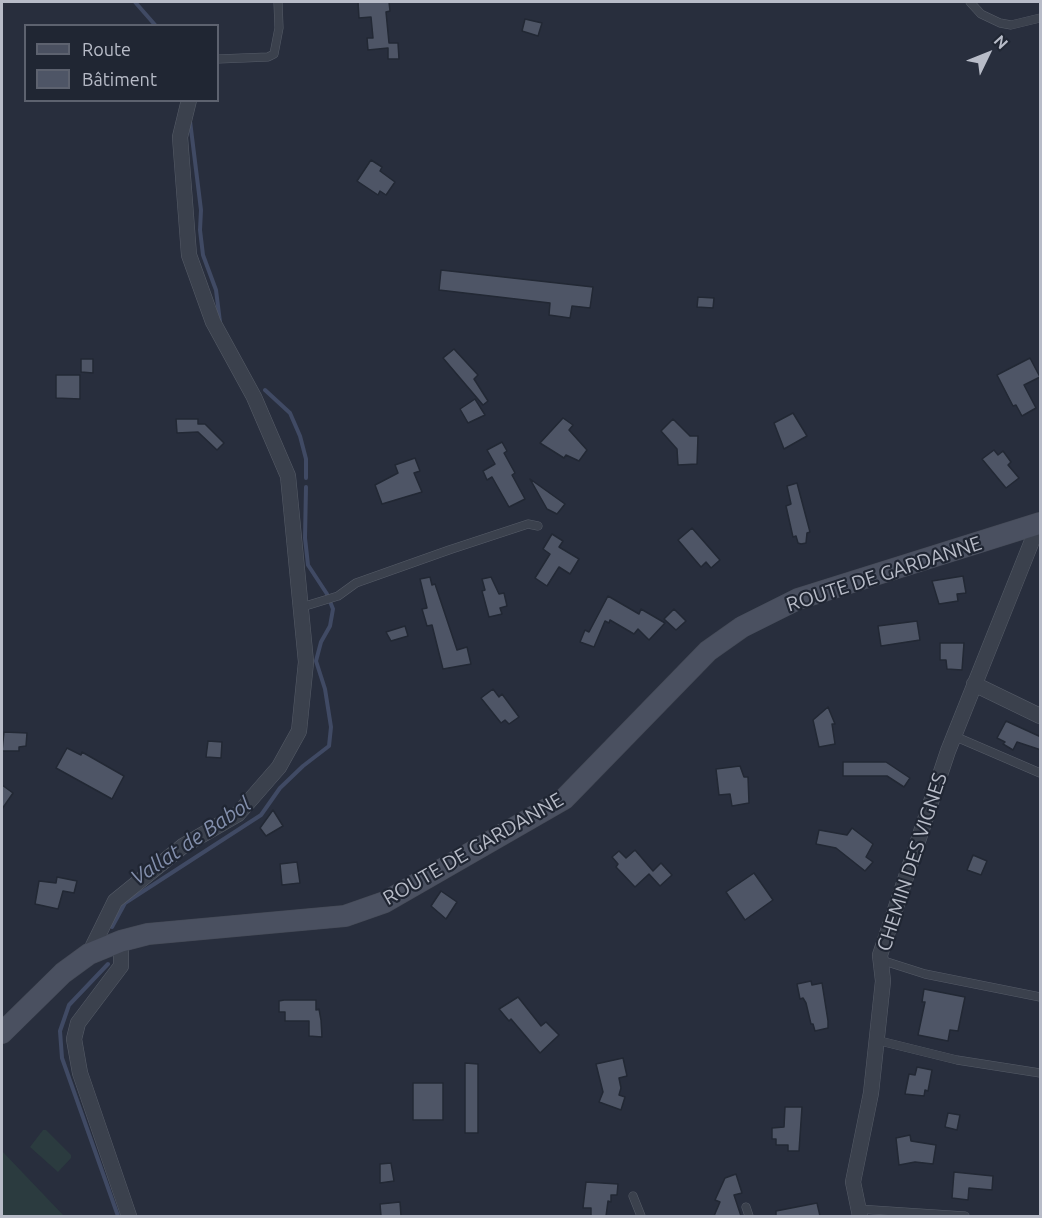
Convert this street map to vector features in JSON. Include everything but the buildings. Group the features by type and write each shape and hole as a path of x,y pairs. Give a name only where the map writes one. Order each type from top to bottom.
{"street":[{"path":"88,954 115,901 183,846 238,814 279,767 299,731 306,662 288,476 254,397 213,322 189,255 180,137 189,102"},
{"name":"CHEMIN DES VIGNES","path":"859,1213 853,1182 871,1093 883,981 880,955 954,736 1040,523"},
{"name":"ROUTE DE GARDANNE","path":"2,1034 63,973 88,954 121,941 148,934 345,916 385,902 564,799 708,651 742,627 798,599 1040,523"},
{"path":"974,684 1041,717"},
{"path":"121,941 121,966 78,1023 74,1039 80,1073 129,1216"}],"lane":[{"path":"219,59 268,57 274,54 279,28 278,2"},
{"path":"970,2 981,14 1000,23 1011,25 1041,18"},
{"path":"302,607 338,596 356,583 449,550 528,524 538,526"},
{"path":"954,736 1041,773"},
{"path":"881,960 925,974 1041,997"},
{"path":"876,1040 957,1060 1041,1073"},
{"path":"633,1196 641,1216"},
{"path":"746,1207 748,1216"},
{"path":"859,1213 964,1216"}],"shaded area":[{"path":"43,1130 46,1130 71,1155 71,1158 58,1172 30,1147"},
{"path":"2,1151 64,1216 2,1216"}],"waterway":[{"name":"Vallat de Babol","path":"135,2 154,24"},
{"name":"Vallat de Babol","path":"190,121 201,210 200,230 203,255 216,290 220,322"},
{"name":"Vallat de Babol","path":"265,390 290,413 300,436 306,459 306,478"},
{"name":"Vallat de Babol","path":"112,927 125,903 261,815 280,788 329,746 331,727 325,689 316,661 321,642 330,626 333,609 327,594 308,565 305,538 306,487"},
{"name":"Vallat de Babol","path":"108,964 69,1005 60,1031 62,1058 118,1216"}]}
